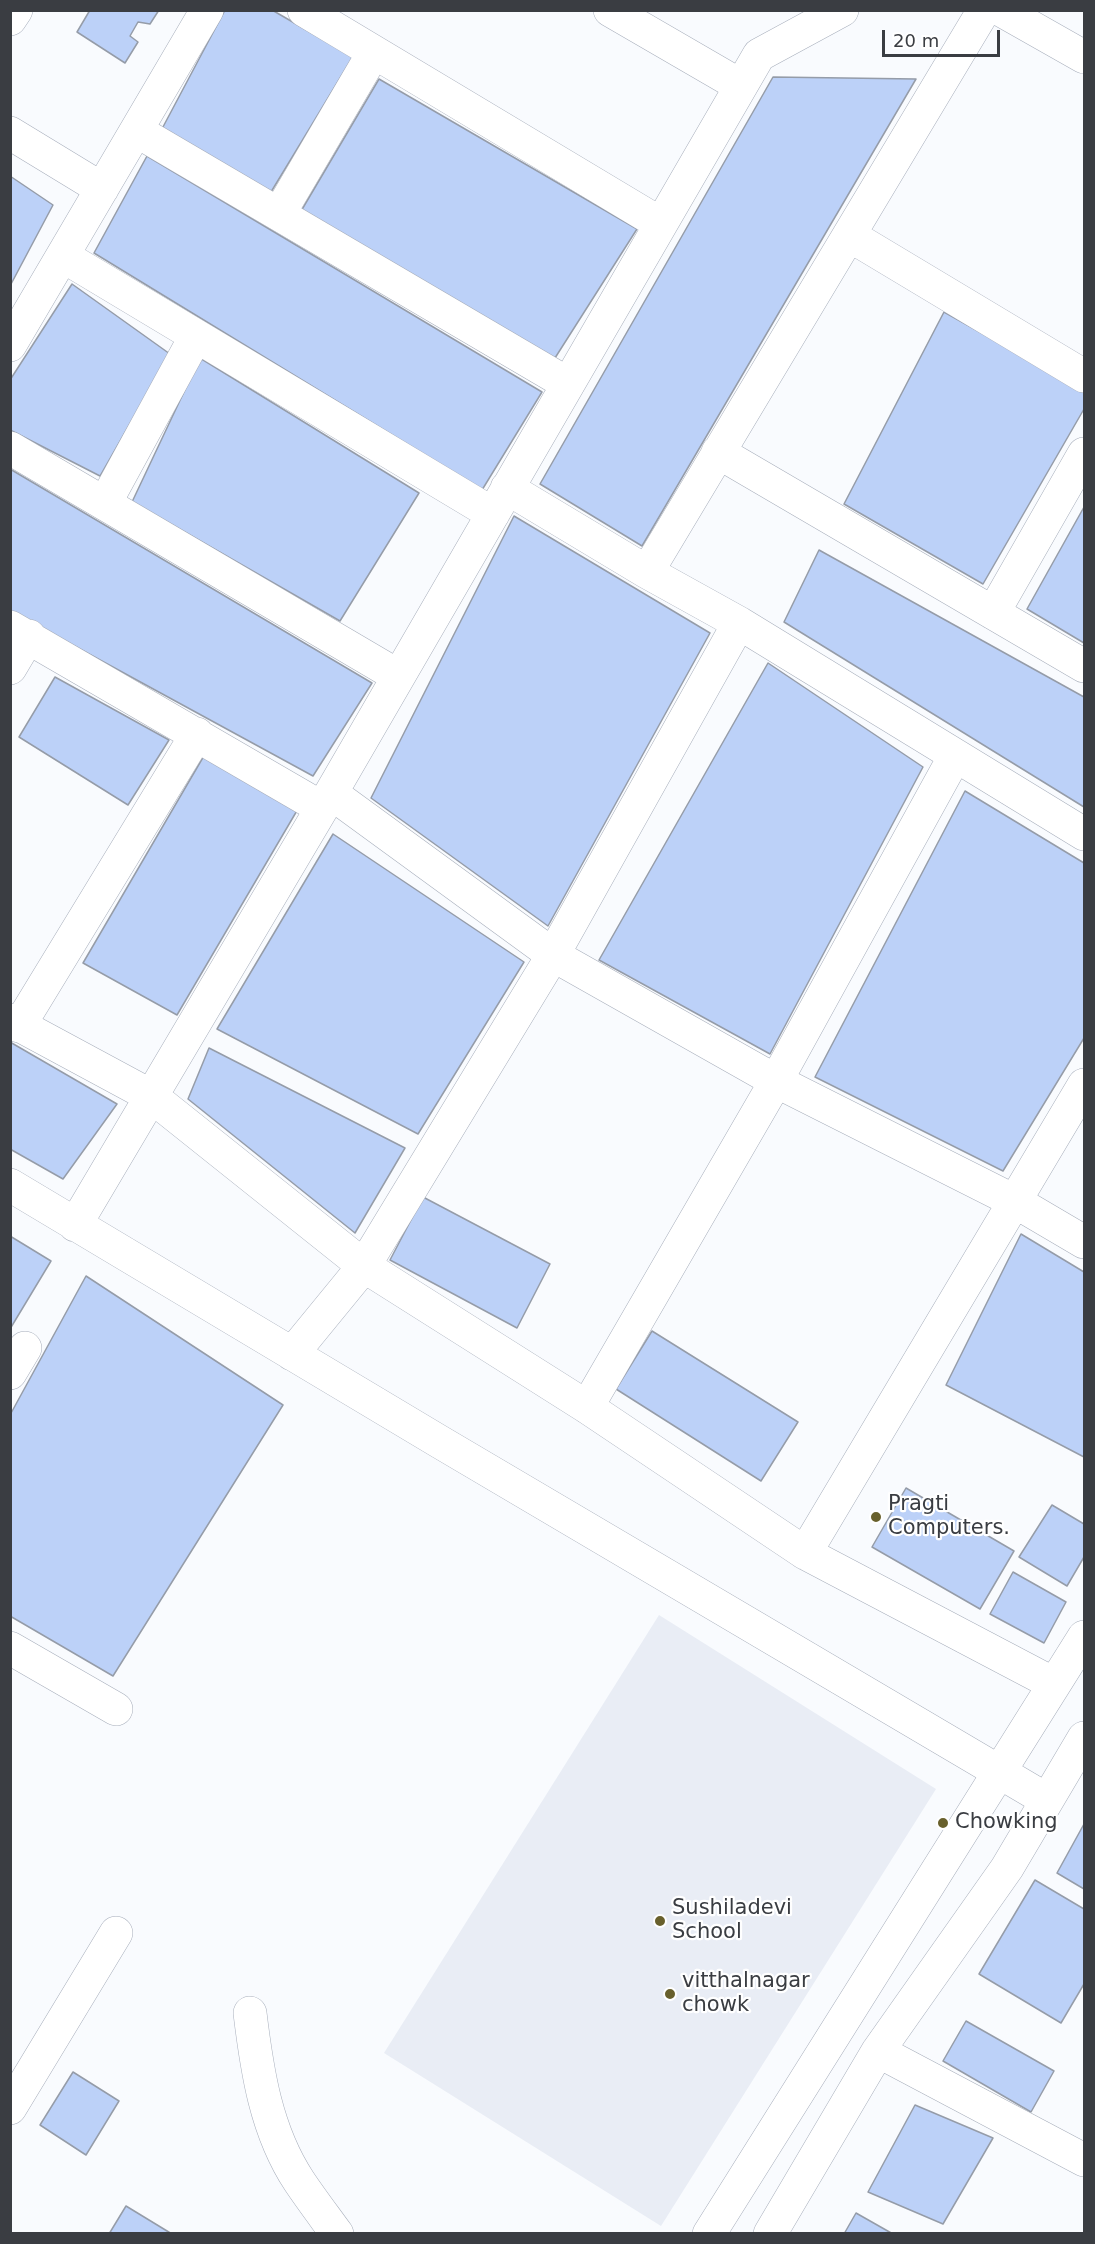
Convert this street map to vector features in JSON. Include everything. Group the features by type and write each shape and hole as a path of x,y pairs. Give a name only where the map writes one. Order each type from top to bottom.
{"street":[{"path":"10,19 15,10"},
{"path":"11,343 207,10"},
{"path":"304,10 661,224"},
{"path":"610,10 741,86"},
{"path":"75,1225 327,801 759,55 842,10"},
{"path":"647,572 984,10"},
{"path":"1001,10 1084,57"},
{"path":"279,214 374,52"},
{"path":"137,131 568,384"},
{"path":"10,133 102,189"},
{"path":"849,235 1084,376"},
{"path":"63,256 196,336 500,501 647,572 739,623 1084,834"},
{"path":"105,503 196,336"},
{"path":"10,448 398,676"},
{"path":"718,452 1084,666"},
{"path":"993,613 1084,454"},
{"path":"292,1354 364,1266 553,955 739,623"},
{"path":"10,668 20,632 196,734 327,801 553,955 776,1081 1016,1202 1084,1242"},
{"path":"196,734 15,1023 151,1096 364,1266 586,1407 805,1553 1054,1684"},
{"path":"586,1407 776,1081 955,756"},
{"path":"805,1553 1084,1085"},
{"path":"10,1185 1047,1800"},
{"path":"709,2234 1084,1637"},
{"path":"10,1648 116,1709"},
{"path":"770,2234 878,2051 1007,1868 1084,1738"},
{"path":"10,2108 116,1933"},
{"path":"250,2013 258,2076 276,2137 298,2179 337,2234"},
{"path":"878,2051 1084,2160"}],"shaded area":[{"name":"Sushiladevi School","path":"659,1615 936,1789 661,2226 384,2053"}],"building":[{"path":"90,10 159,10 150,24 138,22 130,36 138,42 125,63 77,32"},
{"path":"225,10 272,10 353,57 271,192 155,142"},
{"path":"773,77 916,79 642,546 540,484"},
{"path":"379,79 637,229 555,358 294,223"},
{"path":"147,156 542,392 482,490 94,253"},
{"path":"10,176 53,205 10,286"},
{"path":"72,284 170,354 100,476 10,430 10,380"},
{"path":"944,312 1084,390 1084,409 983,584 844,504"},
{"path":"200,358 419,493 340,621 132,502"},
{"path":"10,469 372,683 313,776 10,611"},
{"path":"1084,507 1084,643 1027,609"},
{"path":"514,516 710,633 548,926 371,798"},
{"path":"819,550 1084,697 1084,807 784,622"},
{"path":"768,663 923,767 770,1054 599,960"},
{"path":"55,677 169,740 128,805 19,737"},
{"path":"205,754 305,797 177,1015 83,963"},
{"path":"965,791 1084,863 1084,1038 1003,1171 815,1077"},
{"path":"333,834 524,962 418,1134 217,1029"},
{"path":"10,1042 117,1104 63,1179 10,1149"},
{"path":"209,1048 405,1148 355,1233 188,1099"},
{"path":"423,1197 550,1264 517,1328 390,1260"},
{"path":"1021,1234 1084,1272 1084,1457 946,1385"},
{"path":"10,1236 51,1261 10,1329"},
{"path":"86,1276 283,1405 113,1676 10,1616 10,1415"},
{"path":"652,1331 798,1422 761,1481 616,1389"},
{"path":"906,1488 1014,1551 980,1609 872,1547"},
{"path":"1052,1505 1084,1524 1084,1557 1067,1586 1019,1557"},
{"path":"1013,1572 1066,1602 1044,1643 990,1614"},
{"path":"1084,1824 1084,1889 1057,1873"},
{"path":"1035,1880 1084,1909 1084,1984 1061,2023 979,1974"},
{"path":"966,2021 1054,2071 1031,2112 943,2061"},
{"path":"73,2072 119,2101 86,2155 40,2125"},
{"path":"915,2105 993,2138 943,2224 868,2192"},
{"path":"126,2206 172,2234 109,2234"},
{"path":"856,2213 893,2234 844,2234"}],"place":[{"name":"Pragti Computers.","path":"876,1517"},
{"name":"Chowking","path":"943,1823"},
{"name":"Sushiladevi School","path":"660,1921"},
{"name":"vitthalnagar chowk","path":"670,1994"}]}
